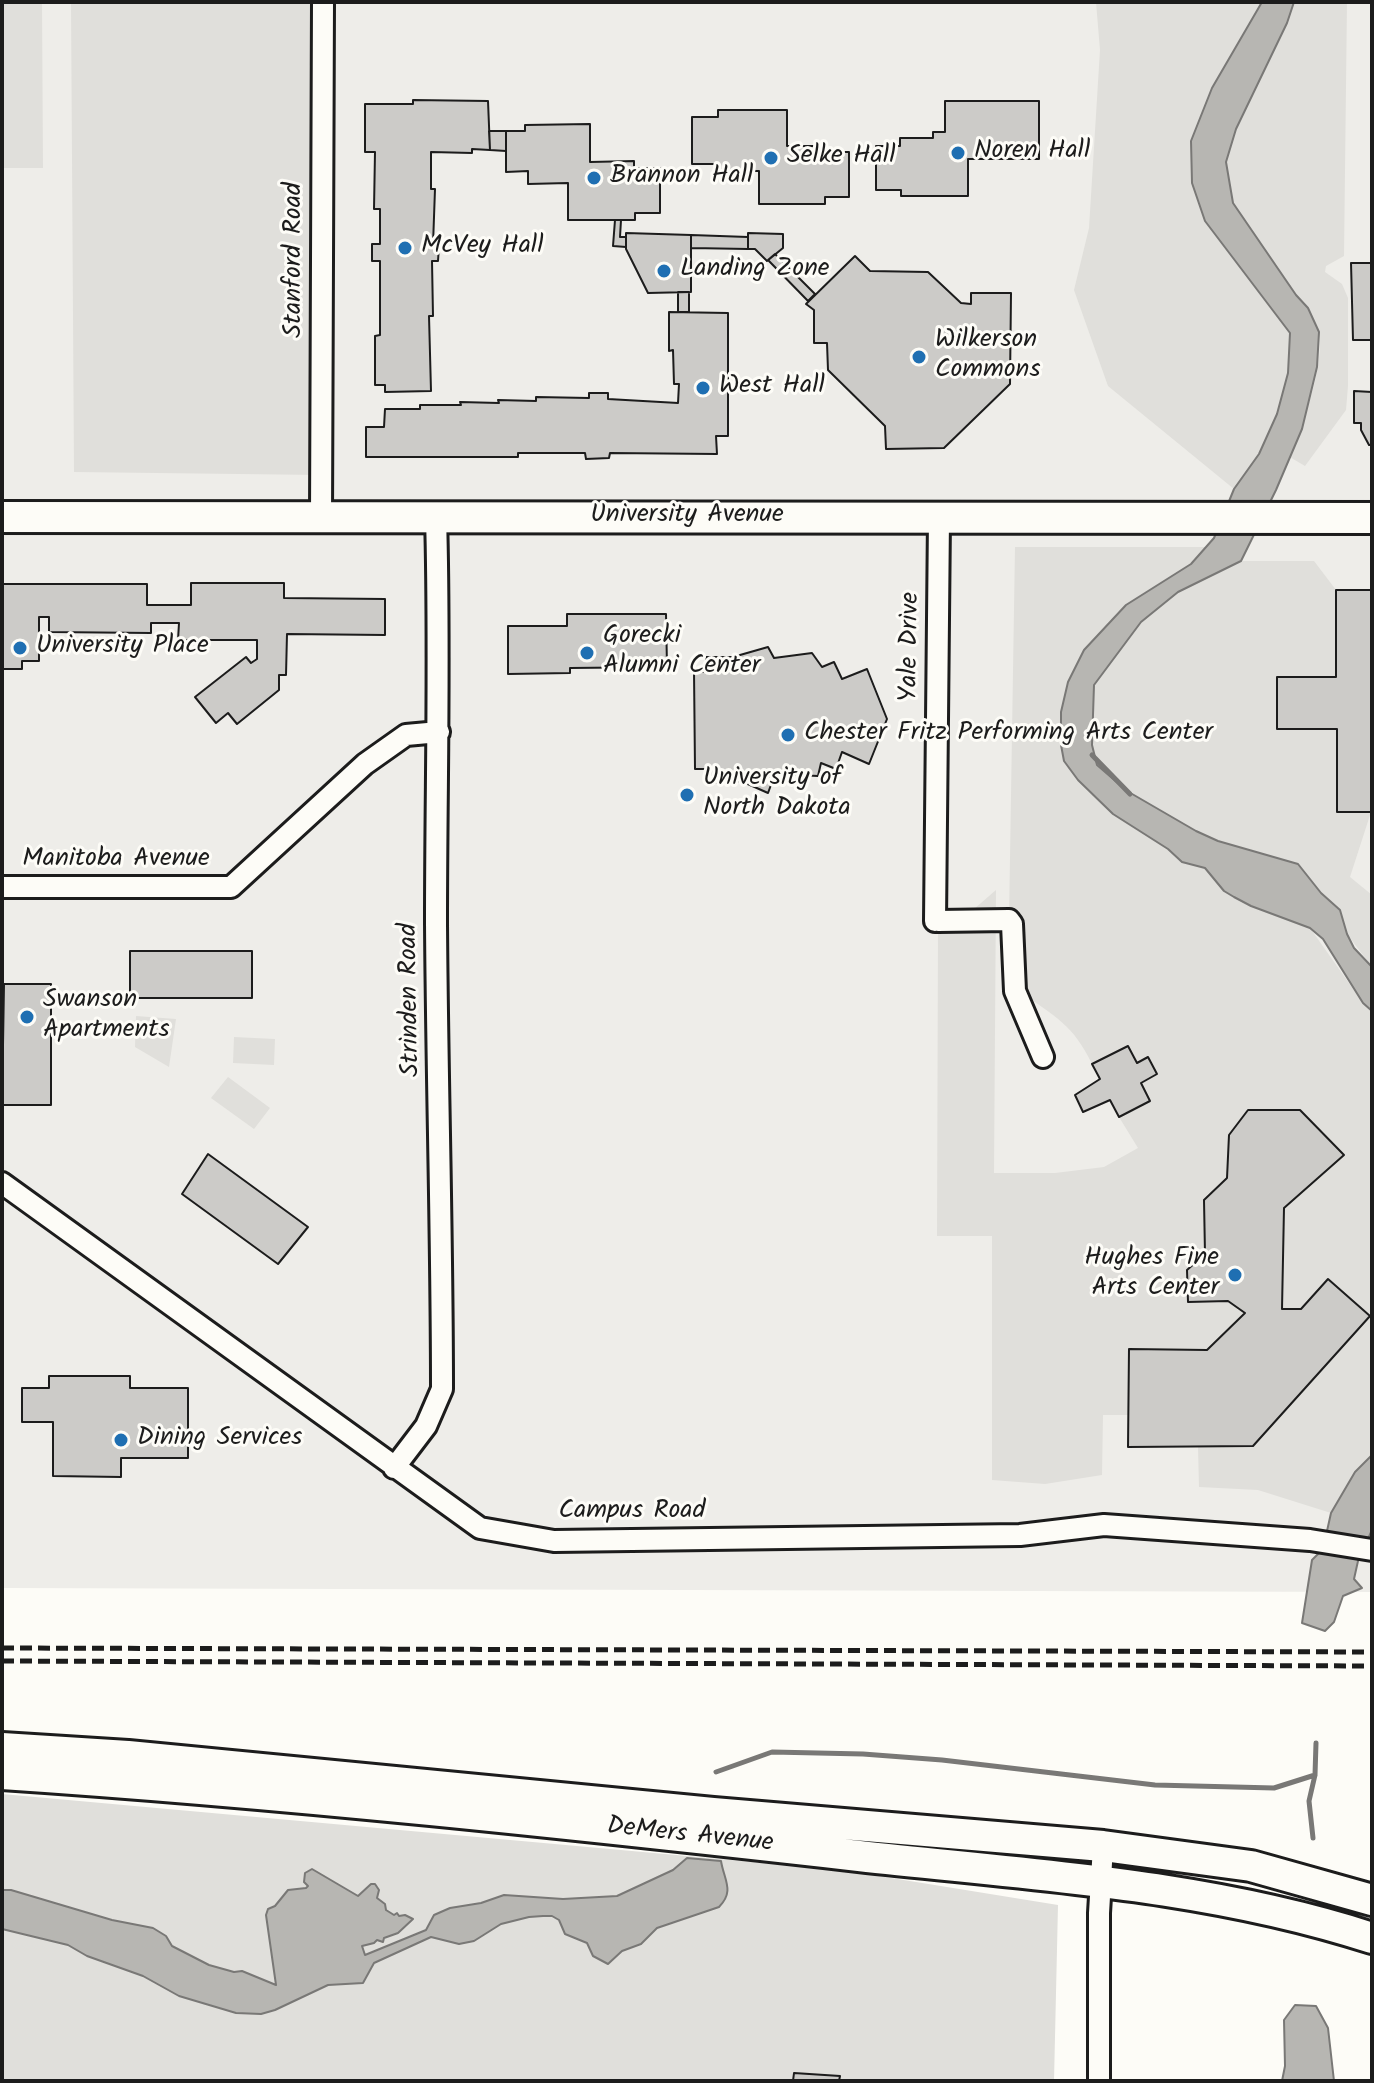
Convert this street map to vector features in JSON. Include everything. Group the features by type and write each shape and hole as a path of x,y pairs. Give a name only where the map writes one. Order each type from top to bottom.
{"main road":[{"name":"University Avenue","path":"2,517 1372,518"},
{"name":"DeMers Avenue","path":"2,1748 144,1757 713,1813 1103,1846 1251,1866 1372,1900"},
{"name":"DeMers Avenue","path":"2,1774 161,1785 708,1838 1100,1882 1216,1898 1336,1926 1372,1938"}],"street":[{"name":"Stanford Road","path":"321,517 323,2"},
{"name":"Strinden Road","path":"394,1468 426,1426 442,1389 436,922 439,621 436,517"},
{"name":"Yale Drive","path":"939,518 936,921 1009,920 1012,924 1015,991 1043,1057"},
{"name":"Manitoba Avenue","path":"2,887 231,887 365,764 406,735 439,732"},
{"name":"Campus Road","path":"2,1183 480,1528 554,1541 1020,1535 1104,1525 1310,1540 1372,1550"},
{"path":"1099,2081 1103,1846"}],"shaded area":[{"name":"University of North Dakota","path":"2,2 1372,2 1372,1592 2,1588"},
{"path":"2,2 42,2 43,168 2,168"},
{"path":"71,2 323,2 321,475 74,472"},
{"path":"1096,2 1262,2 1235,48 1205,221 1290,333 1288,373 1277,414 1259,454 1234,489 1108,386 1074,290 1089,228 1100,50"},
{"path":"1262,2 1294,2 1236,129 1226,162 1233,203 1308,308 1319,332 1317,367 1302,429 1241,561 1178,592 1141,622 1094,685 1092,745 1097,765 1127,791 1196,831 1218,841 1298,864 1321,893 1340,910 1354,948 1372,967 1372,1011 1363,1003 1323,939 1310,928 1234,897 1224,891 1205,868 1182,862 1168,849 1113,814 1078,780 1064,761 1061,745 1061,712 1068,682 1084,650 1126,605 1191,564 1214,538 1234,489 1259,454 1277,414 1288,373 1290,333 1205,221 1192,183 1191,141 1212,88"},
{"path":"1294,2 1347,2 1344,256 1326,266 1325,272 1342,284 1348,298 1346,410 1305,466 1288,456 1306,413 1315,379 1319,333 1310,312 1233,203 1226,162 1236,129"},
{"path":"1015,547 1206,547 1191,564 1126,605 1064,761 1182,862 1206,868 1275,914 1310,928 1363,1003 1372,1011 1372,1455 1355,1472 1331,1513 1258,1490 1199,1487 1198,1447 1253,1446 1369,1316 1282,1309 1284,1208 1344,1155 1300,1110 1248,1110 1229,1135 1227,1178 1204,1200 1205,1254 1188,1302 1228,1301 1245,1313 1207,1350 1129,1350 1128,1415 1103,1415 1102,1475 1045,1484 992,1480 992,1236 937,1236 938,928 966,916 996,890 994,1173 1055,1173 1104,1167 1138,1148 1119,1117 1150,1101 1141,1083 1157,1074 1148,1057 1137,1063 1128,1046 1092,1064 1070,1030 1021,992 1009,920"},
{"path":"1241,561 1314,561 1336,590 1336,677 1278,677 1277,728 1337,729 1337,812 1371,812 1350,877 1372,895 1372,967 1347,934 1340,910 1321,893 1298,864 1218,841 1140,804 1097,765 1092,745 1094,685 1141,622 1178,592"},
{"path":"136,1016 176,1019 169,1067 135,1047"},
{"path":"234,1037 275,1039 274,1065 233,1063"},
{"path":"228,1077 270,1108 254,1129 211,1098"},
{"path":"1372,1455 1372,1530 1358,1561 1354,1579 1362,1588 1343,1596 1334,1622 1325,1631 1302,1623 1312,1560 1323,1549 1331,1513 1355,1472"},
{"path":"2,1794 842,1870 1058,1905 1054,2081 2,2081"},
{"path":"687,1858 721,1861 727,1885 724,1901 719,1907 657,1928 641,1944 622,1951 608,1964 593,1956 587,1943 565,1934 559,1920 552,1916 529,1917 501,1924 474,1941 459,1944 431,1937 374,1963 363,1983 328,1985 261,2014 236,2013 179,1996 143,1976 87,1956 68,1945 2,1929 2,1890 11,1890 112,1920 153,1928 166,1936 172,1946 209,1965 234,1972 242,1971 276,1985 266,1915 268,1909 275,1906 288,1890 308,1886 304,1882 305,1873 312,1869 358,1896 375,1884 379,1890 377,1898 385,1904 386,1910 413,1919 398,1933 384,1938 383,1942 377,1940 362,1946 365,1955 426,1930 434,1915 450,1908 504,1895 563,1899 617,1896 673,1870"},
{"path":"1295,2005 1316,2006 1328,2028 1334,2081 1282,2081 1285,2066 1284,2020"}],"building":[{"name":"McVey Hall","path":"413,100 488,101 490,150 431,152 431,189 435,189 433,245 439,246 438,261 432,261 433,316 429,316 431,391 385,392 385,385 375,385 375,336 380,335 380,261 372,261 372,244 380,244 380,209 374,209 375,152 365,152 365,104 413,104"},
{"name":"Noren Hall","path":"945,101 1039,101 1039,159 968,159 968,196 901,196 901,190 876,190 876,146 900,146 900,138 933,138 933,132 945,132"},
{"name":"Selke Hall","path":"718,110 787,110 787,146 822,146 822,152 849,152 849,197 825,197 825,204 759,204 759,171 717,171 717,164 692,164 692,117 718,117"},
{"name":"Brannon Hall","path":"590,124 590,162 634,161 634,168 660,168 660,213 635,213 635,220 568,220 568,183 528,184 528,171 506,172 506,131 525,131 525,125"},
{"path":"489,131 506,131 506,151 490,150"},
{"path":"615,220 621,220 620,237 626,237 626,247 613,246"},
{"name":"Landing Zone","path":"626,233 691,235 691,292 648,293 626,249"},
{"path":"748,233 783,234 783,248 767,261 755,249 748,249"},
{"path":"691,235 748,237 748,249 691,248"},
{"path":"775,254 815,294 808,301 768,260"},
{"name":"Wilkerson Commons","path":"855,256 870,271 928,272 961,303 971,304 971,293 1011,293 1010,384 944,448 886,449 885,426 828,370 827,343 814,343 814,310 806,304"},
{"path":"1351,263 1372,263 1372,340 1353,340"},
{"path":"678,292 689,292 689,312 678,312"},
{"name":"West Hall","path":"669,312 728,313 728,436 716,436 717,454 610,453 609,458 586,459 585,453 518,453 518,457 366,457 366,427 384,427 385,409 420,409 420,405 461,405 460,402 536,401 536,397 589,398 589,393 608,393 608,399 678,403 679,384 674,384 673,350 669,351"},
{"path":"1354,391 1372,392 1372,445 1369,445 1361,430 1361,423 1354,423"},
{"name":"University Place","path":"191,583 284,583 284,598 385,599 385,635 287,634 286,675 279,675 279,690 237,724 228,713 216,723 195,697 246,657 251,663 257,659 257,640 178,640 179,623 151,623 151,633 49,632 49,617 39,617 39,661 22,661 22,669 2,669 2,584 147,584 147,605 191,605"},
{"path":"1336,590 1372,590 1371,812 1337,812 1337,729 1277,729 1277,677 1336,677"},
{"name":"Gorecki Alumni Center","path":"567,614 666,614 667,667 570,668 570,673 508,674 508,626 567,626"},
{"name":"Chester Fritz Performing Arts Center","path":"768,647 774,658 812,653 822,667 834,662 842,679 867,669 887,719 869,764 842,752 836,769 821,763 818,776 775,774 768,793 741,781 710,783 710,769 695,769 694,671 707,672 706,657 733,657"},
{"name":"Swanson Apartments","path":"130,951 252,951 252,998 130,998"},
{"name":"Swanson Apartments","path":"4,984 51,984 51,1105 2,1105"},
{"path":"1128,1046 1137,1063 1148,1057 1157,1074 1141,1083 1150,1101 1119,1117 1110,1100 1083,1112 1075,1095 1100,1079 1092,1064"},
{"name":"Hughes Fine Arts Center","path":"1248,1110 1300,1110 1344,1155 1284,1208 1282,1309 1301,1309 1328,1279 1370,1316 1253,1446 1128,1447 1129,1349 1207,1350 1245,1313 1228,1301 1188,1302 1187,1270 1205,1254 1204,1200 1227,1178 1229,1135"},
{"path":"208,1154 308,1227 278,1264 182,1194"},
{"name":"Dining Services","path":"49,1376 130,1376 130,1388 188,1388 188,1458 121,1458 121,1477 53,1476 53,1422 22,1422 22,1388 49,1388"},
{"path":"794,2073 840,2076 839,2081 793,2081"}],"waterway":[{"path":"1092,755 1130,794"},
{"path":"1313,1838 1309,1801 1315,1775 1316,1743"},
{"path":"716,1772 772,1752 942,1760 1155,1785 1274,1788 1315,1775"}],"railway":[{"path":"2,1648 1372,1652"},
{"path":"2,1661 1372,1666"}],"place":[{"name":"Noren Hall","path":"958,153"},
{"name":"Selke Hall","path":"771,158"},
{"name":"Brannon Hall","path":"594,178"},
{"name":"McVey Hall","path":"405,248"},
{"name":"Landing Zone","path":"664,271"},
{"name":"Wilkerson Commons","path":"919,357"},
{"name":"West Hall","path":"703,388"},
{"name":"University Place","path":"20,648"},
{"name":"Gorecki Alumni Center","path":"587,653"},
{"name":"Chester Fritz Performing Arts Center","path":"788,735"},
{"name":"University of North Dakota","path":"687,795"},
{"name":"Swanson Apartments","path":"27,1017"},
{"name":"Hughes Fine Arts Center","path":"1235,1275"},
{"name":"Dining Services","path":"121,1440"}]}
